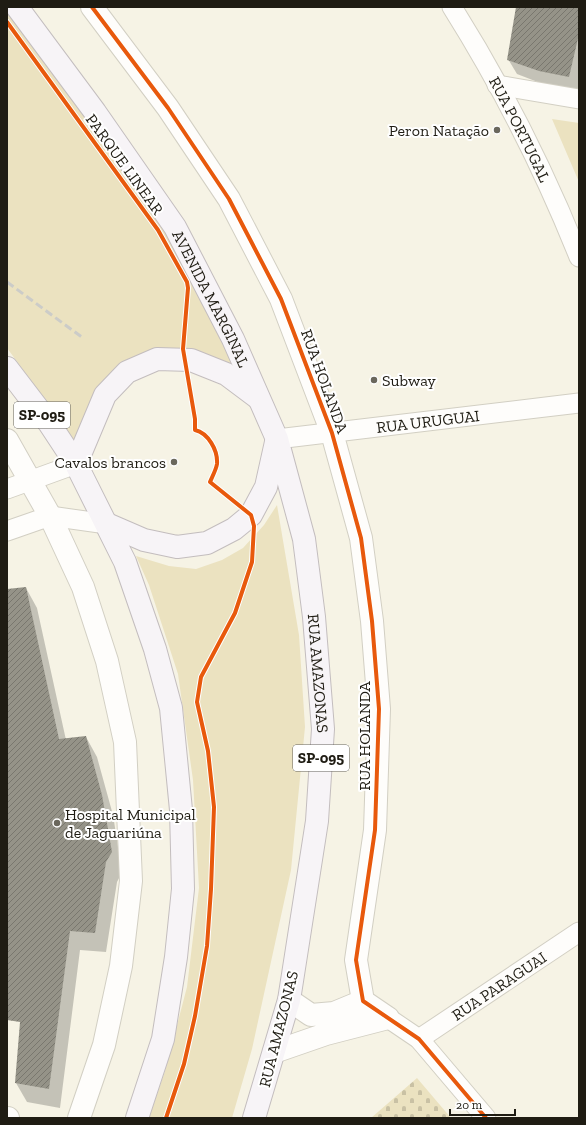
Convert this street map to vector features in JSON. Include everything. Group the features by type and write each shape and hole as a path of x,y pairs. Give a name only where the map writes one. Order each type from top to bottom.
{"main road":[{"name":"AVENIDA MARGINAL","path":"17,7 95,112 175,227 233,339 259,398"},
{"path":"76,464 105,395 127,372 157,359 191,360 226,374 259,398"},
{"name":"SP-095","path":"7,368 49,423 76,464 107,524 125,562 155,649 171,708 180,810 183,889 176,957 163,1039 137,1118"},
{"name":"RUA AMAZONAS","path":"254,1118 289,1000 317,821 323,729 314,617 304,539 277,439 259,398"},
{"path":"107,524 144,540 177,546 207,543 234,530 251,515 266,487 277,439"}],"street":[{"name":"RUA HOLANDA","path":"92,7 168,108 229,199 281,299 332,433 361,538 372,622 379,709 374,830 356,960 364,1001"},
{"name":"RUA PORTUGAL","path":"452,7 476,45 530,148 568,229 579,257"},
{"path":"497,85 579,99"},
{"name":"RUA URUGUAI","path":"277,439 579,403"},
{"path":"7,440 50,516 83,587 105,654 124,735 126,750 131,881 121,966 104,1045 79,1118"},
{"path":"7,489 76,464"},
{"path":"7,531 50,516 107,524"},
{"name":"RUA PARAGUAI","path":"419,1038 579,932"},
{"path":"289,1000 311,1015 334,1013 364,1001 419,1038 486,1118"},
{"path":"274,1052 326,1034 388,1018"}],"green space":[{"path":"7,8 86,117 165,231 249,385 224,366 123,371 78,451 49,405 7,348"},
{"path":"552,119 579,123 579,182"},
{"path":"277,505 299,635 305,727 291,870 252,1049 232,1118 149,1118 165,1071 187,987 199,888 193,780 178,674 149,585 136,556 169,566 196,569 222,560 243,548 264,525"},
{"path":"417,1078 451,1118 371,1118"}],"building":[{"path":"516,7 579,7 579,34 569,77 539,71 507,60"},
{"name":"Hospital Municipal de Jaguariúna","path":"26,587 59,739 86,736 102,795 112,852 106,862 95,933 70,931 49,1089 15,1083 20,1022 7,1020 7,589"}],"railway":[{"path":"7,282 83,338"}],"cycle path":[{"path":"92,7 168,108 229,199 281,299 332,433 361,538 372,621 379,709 375,830 356,960 363,1001 419,1039 486,1118"},
{"name":"PARQUE LINEAR","path":"7,22 158,230 187,282 188,288 183,349 195,419 195,430 208,438 216,453 217,464 210,482 251,515 254,526 252,562 235,613 201,677 197,702 208,751 214,807 207,946 195,1016 184,1064 166,1118"}],"place":[{"name":"Peron Natação","path":"497,130"},
{"name":"Subway","path":"374,380"},
{"name":"Cavalos brancos","path":"174,462"},
{"name":"Hospital Municipal de Jaguariúna","path":"57,823"}]}
